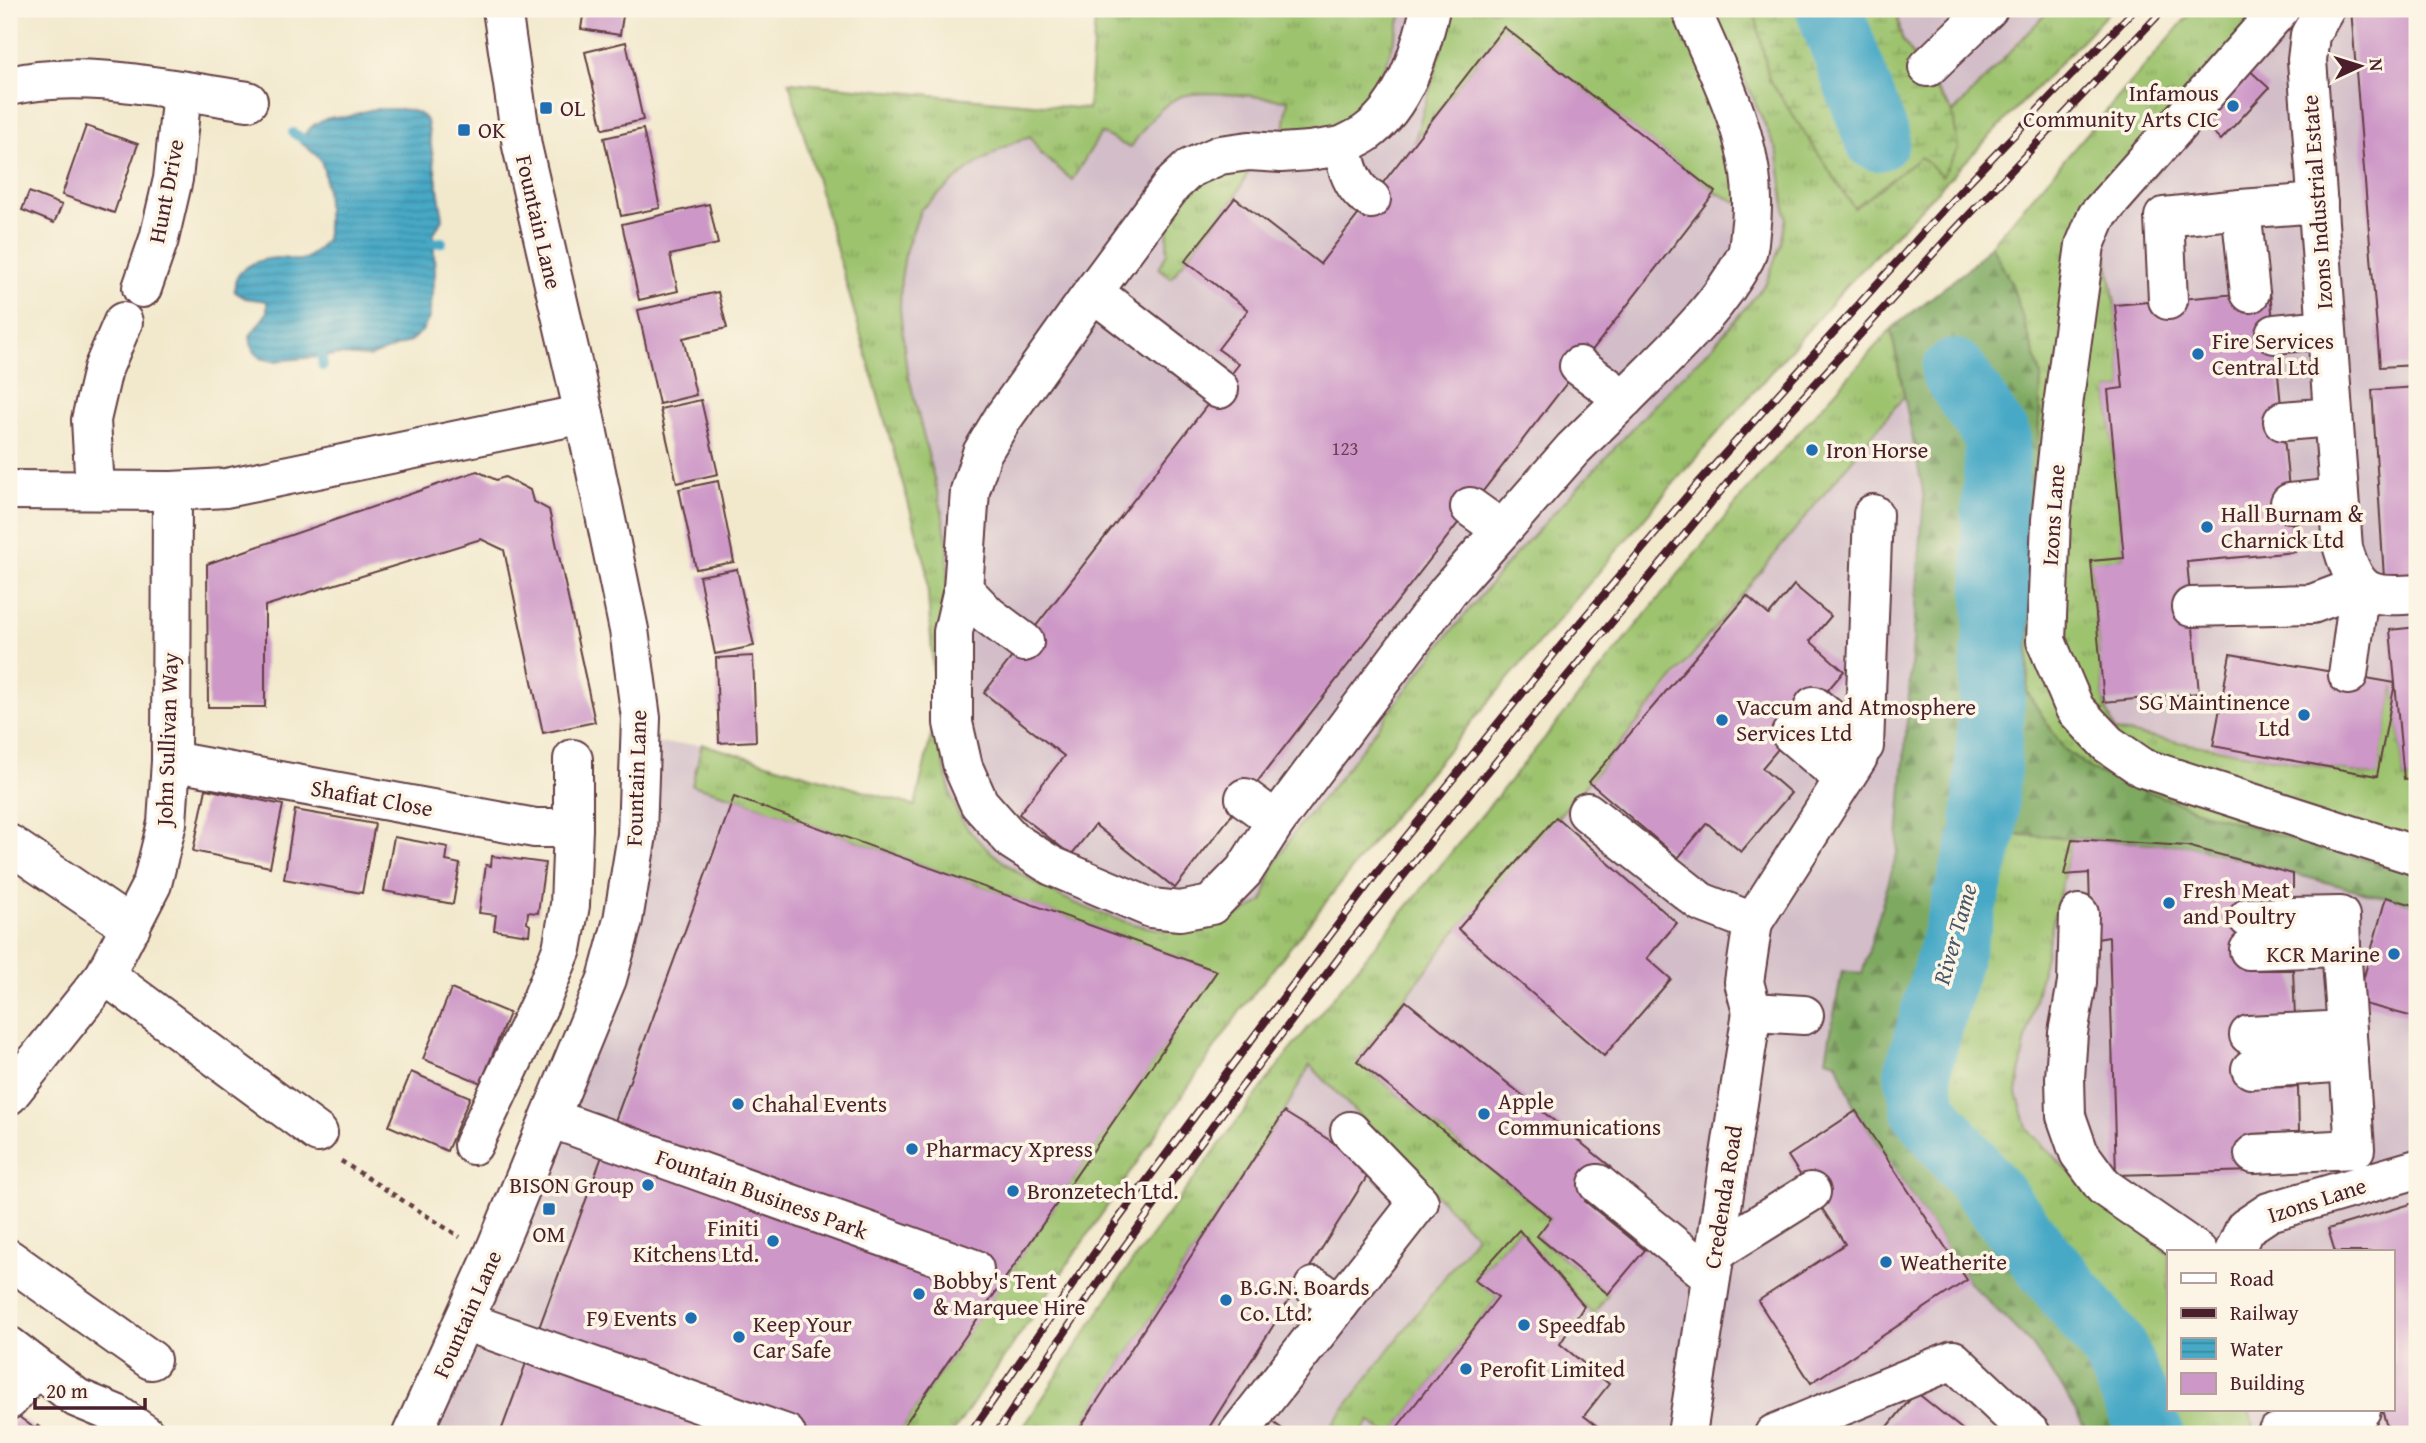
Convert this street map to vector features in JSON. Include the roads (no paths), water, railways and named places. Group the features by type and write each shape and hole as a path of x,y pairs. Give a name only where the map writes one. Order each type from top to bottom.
{"street":[{"name":"Fountain Lane","path":"412,1434 492,1258 607,979 622,920 637,835 641,718 629,630 584,414 522,146 502,9"},
{"path":"1430,9 1411,71 1393,106 1366,133 1342,146 1309,151 1249,151 1220,155 1190,168 1172,185 1003,418 982,453 970,491 963,589 953,632 953,723 963,767 979,803 1013,841 1052,866 1151,908 1180,911 1211,905 1244,871 1276,821 1448,591 1573,449 1695,329 1747,256 1752,219 1751,183 1745,144 1731,98 1691,9"},
{"path":"1928,67 1988,9"},
{"name":"Izons Lane","path":"2280,9 2096,216 2085,245 2051,520 2046,641 2075,709 2108,744 2143,768 2417,856"},
{"name":"Izons Industrial Estate","path":"2325,9 2310,35 2307,60 2343,548 2349,570 2360,586"},
{"path":"9,86 32,81 109,81 248,101"},
{"name":"Hunt Drive","path":"142,288 159,239 173,179 182,92"},
{"path":"1342,146 1353,178 1363,195 1371,199"},
{"path":"2168,300 2164,217 2318,202"},
{"path":"2241,209 2250,293"},
{"path":"1093,292 1219,388"},
{"path":"95,490 92,419 103,369 123,322"},
{"path":"2275,334 2326,330"},
{"path":"1579,366 1624,399"},
{"path":"9,490 172,491 226,488 584,414"},
{"path":"2283,421 2333,417"},
{"name":"John Sullivan Way","path":"9,1095 104,975 152,884 167,823 171,761 172,491"},
{"path":"2290,503 2339,498"},
{"path":"1470,507 1502,530"},
{"path":"1804,1015 1752,1012 1744,982 1754,922 1864,746 1873,514"},
{"path":"2348,675 2360,586"},
{"path":"2191,607 2312,604 2360,586 2376,594 2417,594"},
{"path":"963,589 988,615 1024,642"},
{"path":"1844,779 1802,720 1864,746"},
{"path":"473,1144 541,1001 562,949 570,905 573,759"},
{"name":"Shafiat Close","path":"171,761 535,828 573,828"},
{"path":"1245,798 1276,821"},
{"path":"1587,812 1701,901 1754,922"},
{"path":"9,844 131,927"},
{"path":"2078,914 2077,983 2068,1033 2065,1078 2066,1116 2079,1153 2104,1187 2195,1250"},
{"path":"2249,934 2340,916 2358,1186"},
{"path":"104,975 329,1147"},
{"name":"Credenda Road","path":"1687,1434 1752,1012"},
{"path":"2250,1052 2348,1046"},
{"name":"Fountain Business Park","path":"550,1118 974,1269"},
{"path":"1238,1434 1327,1295 1419,1202 1350,1131"},
{"path":"2254,1154 2355,1149"},
{"name":"Izons Lane","path":"2235,1250 2245,1228 2269,1212 2417,1169"},
{"path":"1598,1184 1713,1264 1811,1192"},
{"path":"9,1259 151,1360"},
{"path":"464,1321 786,1434"},
{"path":"9,1401 22,1356 77,1398 106,1434"},
{"path":"1774,1434 1953,1360 2031,1434"},
{"path":"77,1398 116,1414 145,1434"},
{"path":"2274,1426 2350,1412"}],"water":[{"path":"375,109 410,110 427,121 443,219 433,234 435,273 429,318 422,331 409,342 370,357 340,355 273,361 260,358 252,348 250,336 267,313 267,301 245,298 235,292 237,277 241,271 261,260 305,259 326,240 327,200 323,168 317,156 300,142 320,121"}],"waterway":[{"name":"River Tame","path":"1829,9 1877,138"},
{"path":"293,133 302,138"},
{"path":"432,243 442,242"},
{"path":"322,357 323,366"},
{"name":"River Tame","path":"1954,372 1998,438 1994,514 1997,614 1984,832 1917,1073 1925,1111 2114,1348 2151,1434"}],"railway":[{"path":"970,1434 1111,1229 1234,1063 1376,874 1567,638 1693,489 1965,186 2135,9"},
{"path":"996,1434 1105,1273 1228,1105 1350,943 1446,822 1749,457 1952,233 2164,9"}],"place":[{"name":"Infamous Community Arts CIC","path":"2233,106"},
{"name":"OL","path":"546,108"},
{"name":"OK","path":"464,130"},
{"name":"Fire Services Central Ltd","path":"2198,354"},
{"name":"Iron Horse","path":"1812,450"},
{"name":"Hall Burnam & Charnick Ltd","path":"2207,527"},
{"name":"SG Maintinence Ltd","path":"2304,715"},
{"name":"Vaccum and Atmosphere Services Ltd","path":"1722,720"},
{"name":"Fresh Meat and Poultry","path":"2169,903"},
{"name":"KCR Marine","path":"2394,954"},
{"name":"Chahal Events","path":"738,1104"},
{"name":"Apple Communications","path":"1484,1114"},
{"name":"Pharmacy Xpress","path":"912,1149"},
{"name":"BISON Group","path":"648,1185"},
{"name":"Bronzetech Ltd.","path":"1013,1191"},
{"name":"OM","path":"549,1209"},
{"name":"Finiti Kitchens Ltd.","path":"773,1241"},
{"name":"Weatherite","path":"1886,1262"},
{"name":"Bobby's Tent & Marquee Hire","path":"919,1294"},
{"name":"B.G.N. Boards Co. Ltd.","path":"1226,1300"},
{"name":"F9 Events","path":"691,1318"},
{"name":"Speedfab","path":"1524,1325"},
{"name":"Keep Your Car Safe","path":"739,1337"},
{"name":"Perofit Limited","path":"1466,1369"}]}
